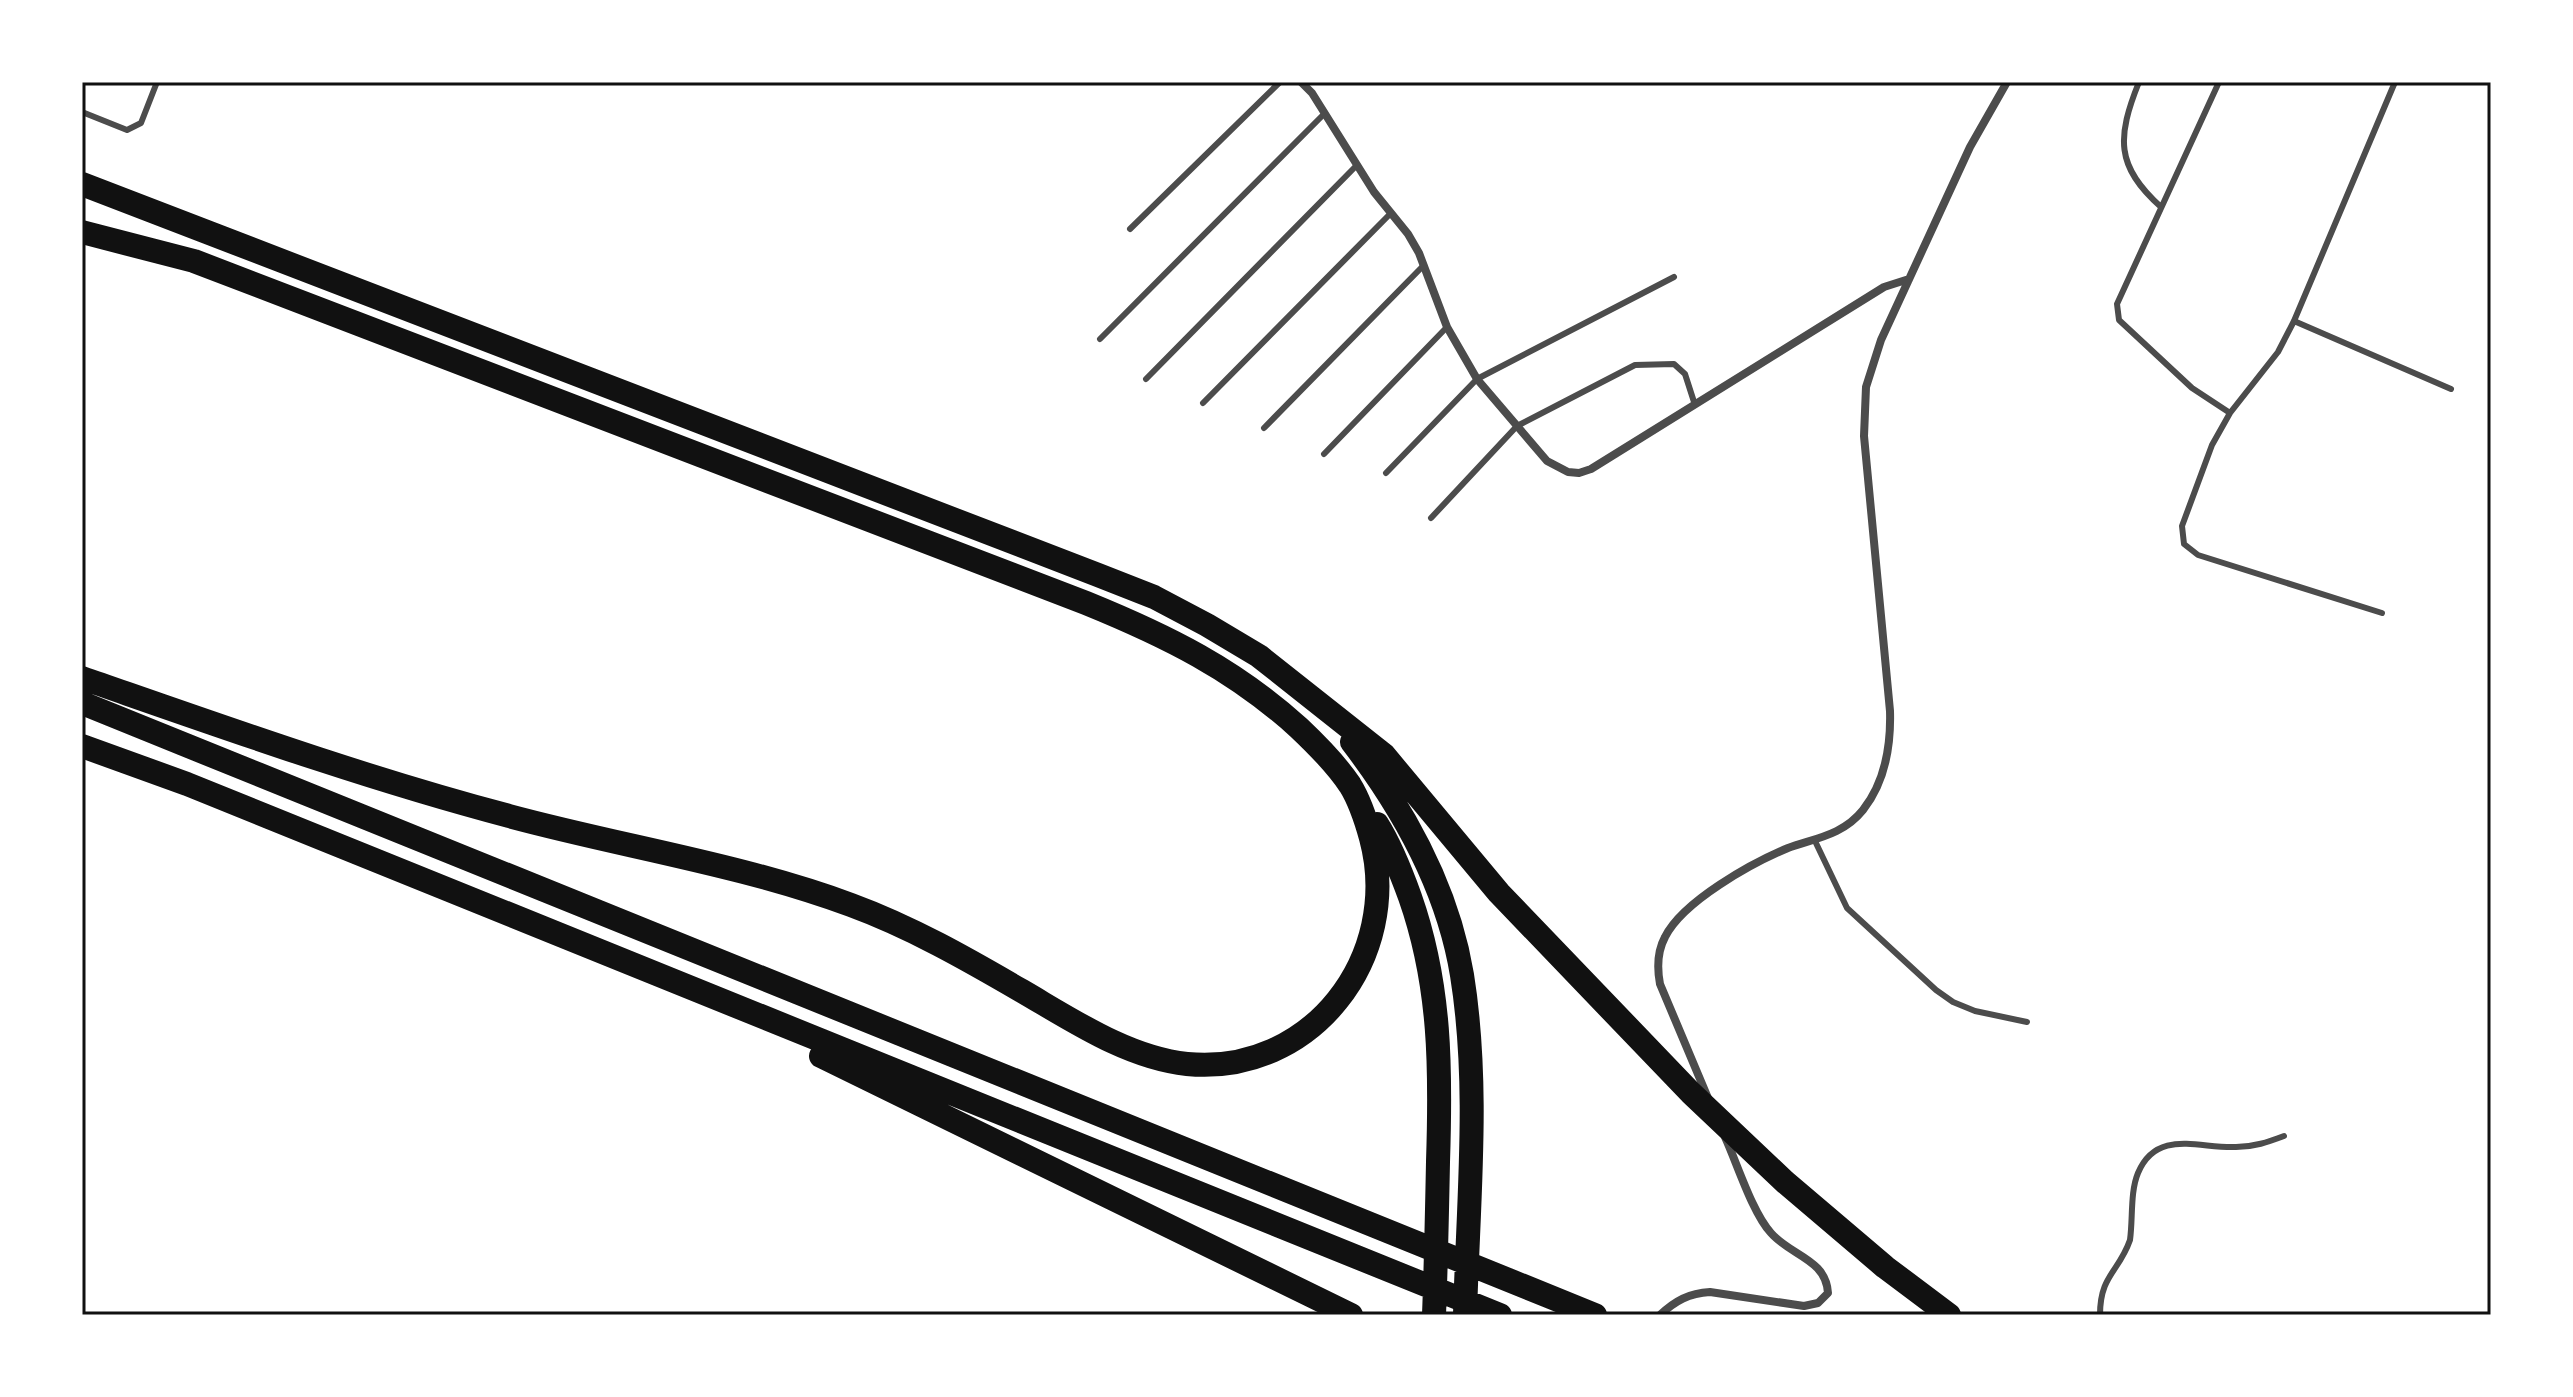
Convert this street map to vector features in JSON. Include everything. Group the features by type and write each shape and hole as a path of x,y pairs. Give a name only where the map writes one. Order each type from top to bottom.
{"highway":[{"path":"82,184 1154,597 1259,656 1384,755 1499,893 1691,1093 1785,1182 1885,1267 1949,1315"},
{"path":"82,232 194,261 1140,625 1237,677 1281,712 1318,746 1351,786 1384,835 1404,879 1432,974 1440,1081 1434,1315"},
{"path":"82,678 388,781 504,815 740,869 799,886 911,930 1096,1032 1151,1057 1181,1064 1214,1066 1236,1063 1278,1050 1306,1032 1331,1008 1351,982 1367,951 1376,917 1377,883 1374,851 1365,817 1351,786"},
{"path":"1305,692 1345,733 1378,776 1406,821 1431,871 1462,973 1472,1081 1465,1315"},
{"path":"82,703 1595,1315"},
{"path":"82,746 187,784 1500,1315"},
{"path":"636,965 1351,1315"}],"street":[{"path":"1301,82 1312,93 1374,192 1408,234 1424,265 1447,327 1477,379 1547,461 1557,468 1579,473 1591,469 1884,287 1909,279"},
{"path":"1660,1315 1683,1297 1697,1293 1710,1292 1804,1306 1818,1303 1828,1293 1827,1279 1820,1268 1770,1233 1761,1218 1666,1000 1658,970 1659,953 1664,937 1695,902 1766,858 1790,847 1815,841 1847,825 1863,811 1874,793 1888,752 1890,711 1863,413 1866,387 1881,340 1970,147 2007,82"}],"lane":[{"path":"82,112 127,130 141,123 157,82"},
{"path":"1130,229 1280,82"},
{"path":"2139,82 2127,111 2123,139 2129,167 2141,190 2161,207"},
{"path":"2219,82 2117,304 2116,313 2119,320 2192,388 2230,413"},
{"path":"2382,613 2198,555 2184,544 2182,526 2212,445 2230,413 2278,352 2294,321 2395,82"},
{"path":"1100,339 1325,113"},
{"path":"1146,379 1357,165"},
{"path":"1203,403 1391,213"},
{"path":"1264,428 1424,265"},
{"path":"1386,473 1477,379 1674,277"},
{"path":"2294,321 2451,389"},
{"path":"1324,454 1447,327"},
{"path":"1431,518 1517,426 1635,365 1674,364 1685,374 1695,405"},
{"path":"1815,841 1847,908 1936,990 1953,1002 1975,1011 2027,1022"},
{"path":"2100,1315 2103,1287 2130,1240 2138,1173 2149,1155 2165,1145 2186,1143 2234,1148 2261,1145 2284,1136"}]}
